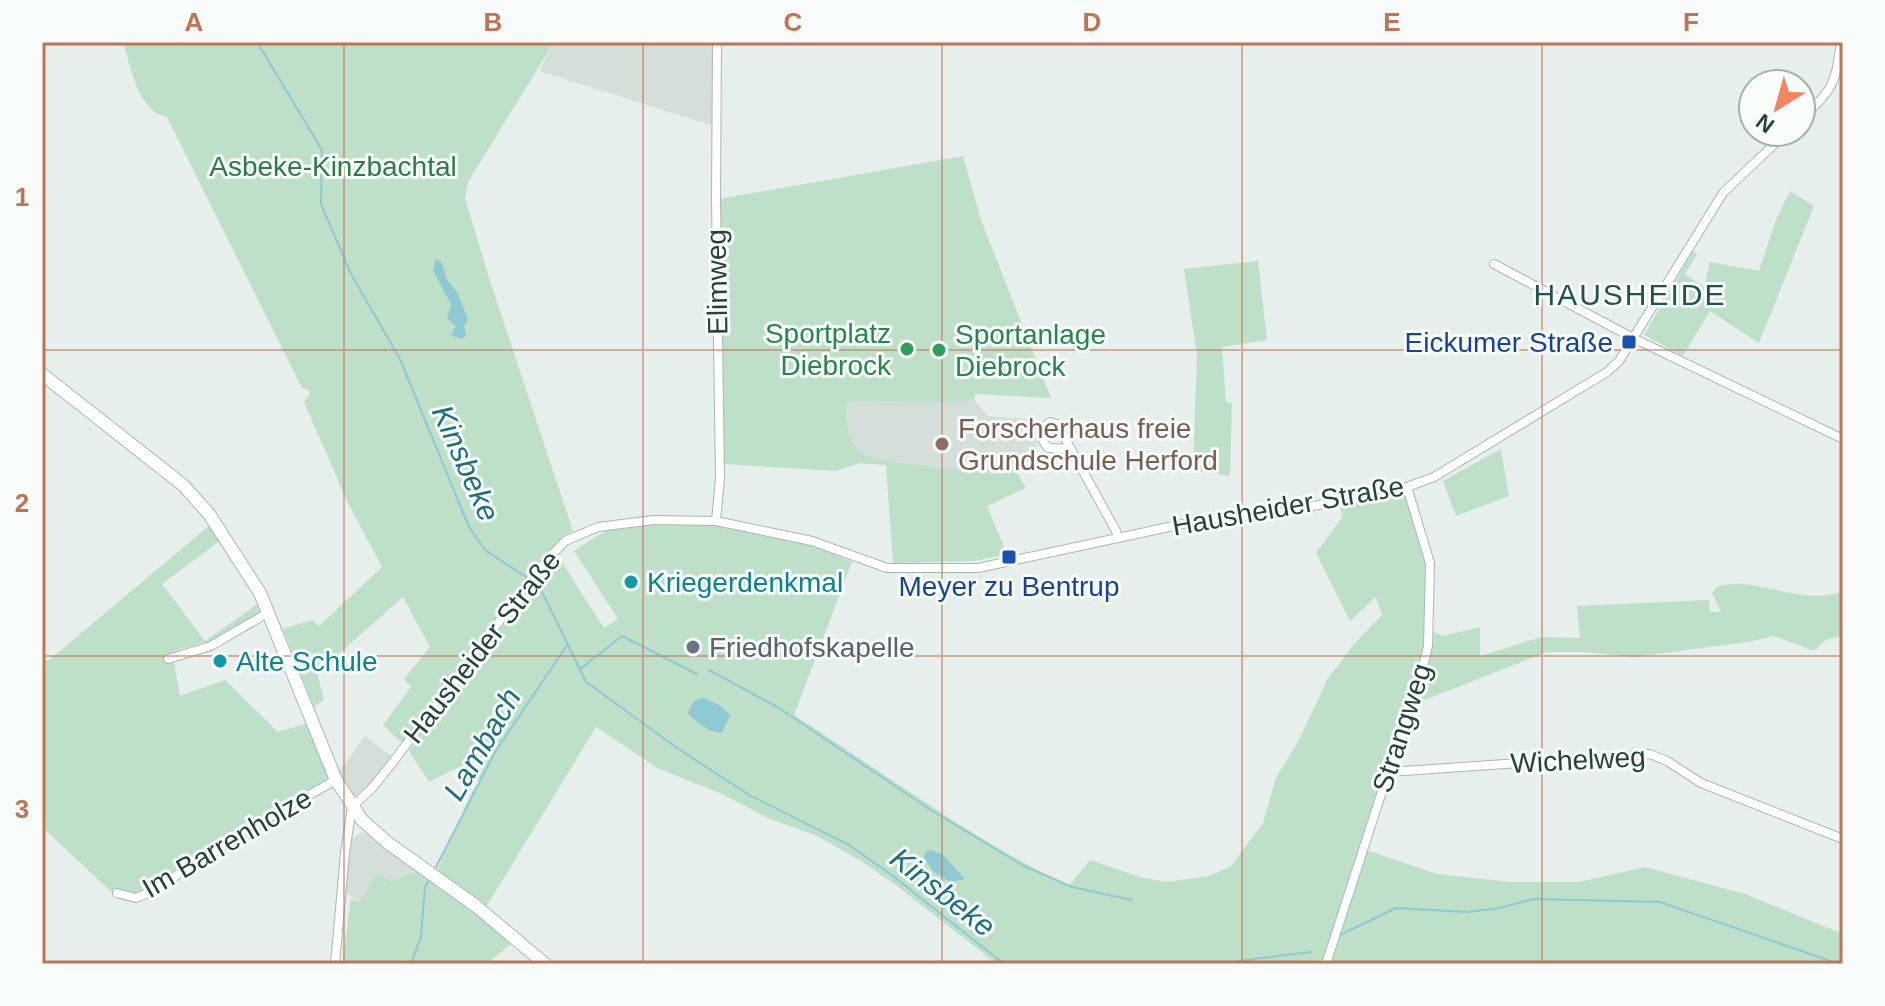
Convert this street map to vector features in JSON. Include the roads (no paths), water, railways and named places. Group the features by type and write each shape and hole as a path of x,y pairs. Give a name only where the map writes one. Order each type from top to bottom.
{"main road":[{"path":"42,374 195,497 248,571 269,612 336,780 352,807 380,836 476,906 545,964"}],"street":[{"name":"Elimweg","path":"716,521 720,478 717,42"},
{"path":"1817,104 1840,75 1841,42"},
{"name":"Hausheider Straße","path":"352,807 393,762 537,571 565,541 598,527 654,520 716,521 812,541 876,565 903,569 978,568 1206,519 1274,514 1407,487 1434,477 1607,372 1619,361 1723,193 1770,148"},
{"path":"1494,264 1635,339 1843,439"},
{"path":"1071,449 1118,538"},
{"name":"Strangweg","path":"1326,964 1415,701 1428,646 1430,563 1407,487"},
{"path":"168,659 211,646 269,612"},
{"name":"Wichelweg","path":"1390,769 1404,771 1650,754 1701,783 1843,839"},
{"name":"Im Barrenholze","path":"117,893 136,898 150,892 266,819 336,780"},
{"path":"335,964 352,807"}],"water":[{"path":"436,259 442,263 446,278 457,292 468,318 464,326 466,335 462,339 451,335 456,326 447,319 451,305 433,270"},
{"path":"703,698 719,705 730,715 722,733 709,730 688,713 694,701"},
{"path":"930,850 942,854 965,879 950,882 933,871 924,858 925,852"}],"waterway":[{"name":"Kinsbeke","path":"257,42 322,150 321,204 351,274 400,359 469,527 485,550 529,579"},
{"name":"Kinsbeke","path":"534,583 539,586 586,682 680,750 751,796 849,845 1004,964"},
{"path":"580,669 622,636 697,674"},
{"name":"Lambach","path":"436,867 495,752 567,645"},
{"path":"709,670 779,708 931,810 1022,865 1072,887 1132,900"},
{"name":"Lambach","path":"411,964 421,936 425,887 429,880"},
{"path":"1340,935 1396,908 1467,912 1534,899 1660,902 1839,964"},
{"path":"1214,964 1311,952"}],"place":[{"name":"Eickumer Straße","path":"1629,342"},
{"name":"Sportplatz Diebrock","path":"907,349"},
{"name":"Sportanlage Diebrock","path":"939,350"},
{"name":"Forscherhaus freie Grundschule Herford","path":"942,444"},
{"name":"Meyer zu Bentrup","path":"1009,557"},
{"name":"Kriegerdenkmal","path":"631,582"},
{"name":"Friedhofskapelle","path":"693,647"},
{"name":"Alte Schule","path":"220,661"}],"district":[{"name":"HAUSHEIDE","path":"1630,294"}],"park label":[{"name":"Asbeke-Kinzbachtal","path":"333,166"}]}
